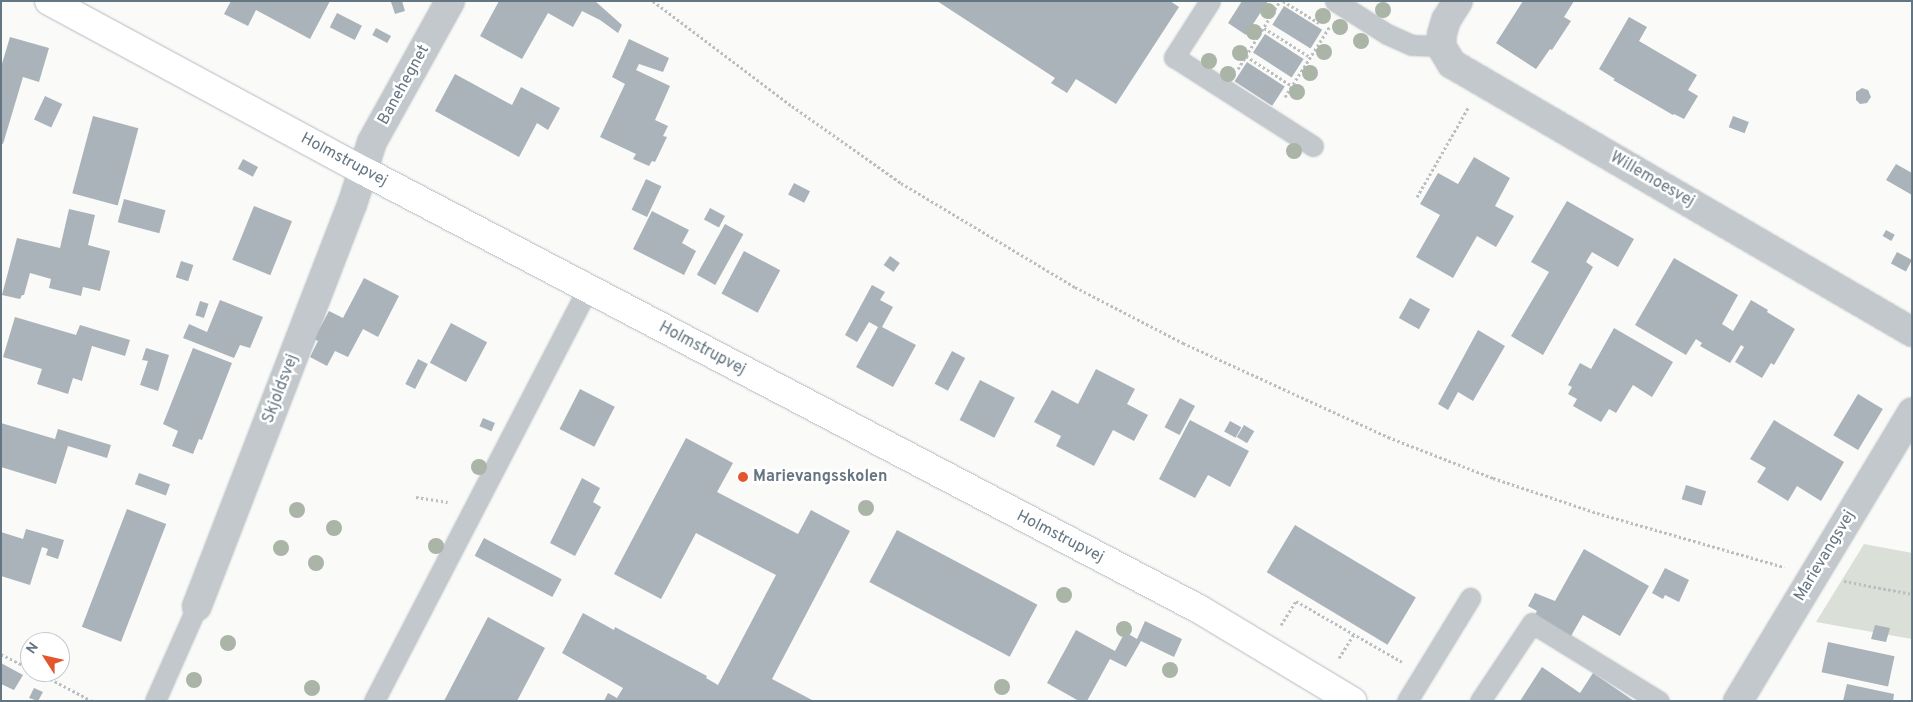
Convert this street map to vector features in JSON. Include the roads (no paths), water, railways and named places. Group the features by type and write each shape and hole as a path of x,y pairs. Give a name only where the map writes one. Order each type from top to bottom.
{"street":[{"name":"Holmstrupvej","path":"49,1 364,171 1199,609 1352,701"},
{"name":"Banehegnet","path":"364,171 372,142 450,1"},
{"path":"1441,46 1446,20 1458,1"},
{"name":"Willemoesvej","path":"1441,46 1452,64 1912,332"},
{"name":"Skjoldsvej","path":"197,606 364,171"},
{"name":"Marievangsvej","path":"1738,701 1912,412"}],"lane":[{"path":"1210,1 1174,57 1313,146"},
{"path":"1339,4 1387,34 1412,45 1441,46"},
{"path":"374,701 588,288"},
{"path":"1407,701 1470,598"},
{"path":"155,701 197,606"},
{"path":"1480,701 1532,623 1659,701"}],"place":[{"name":"Marievangsskolen","path":"743,477"}]}
